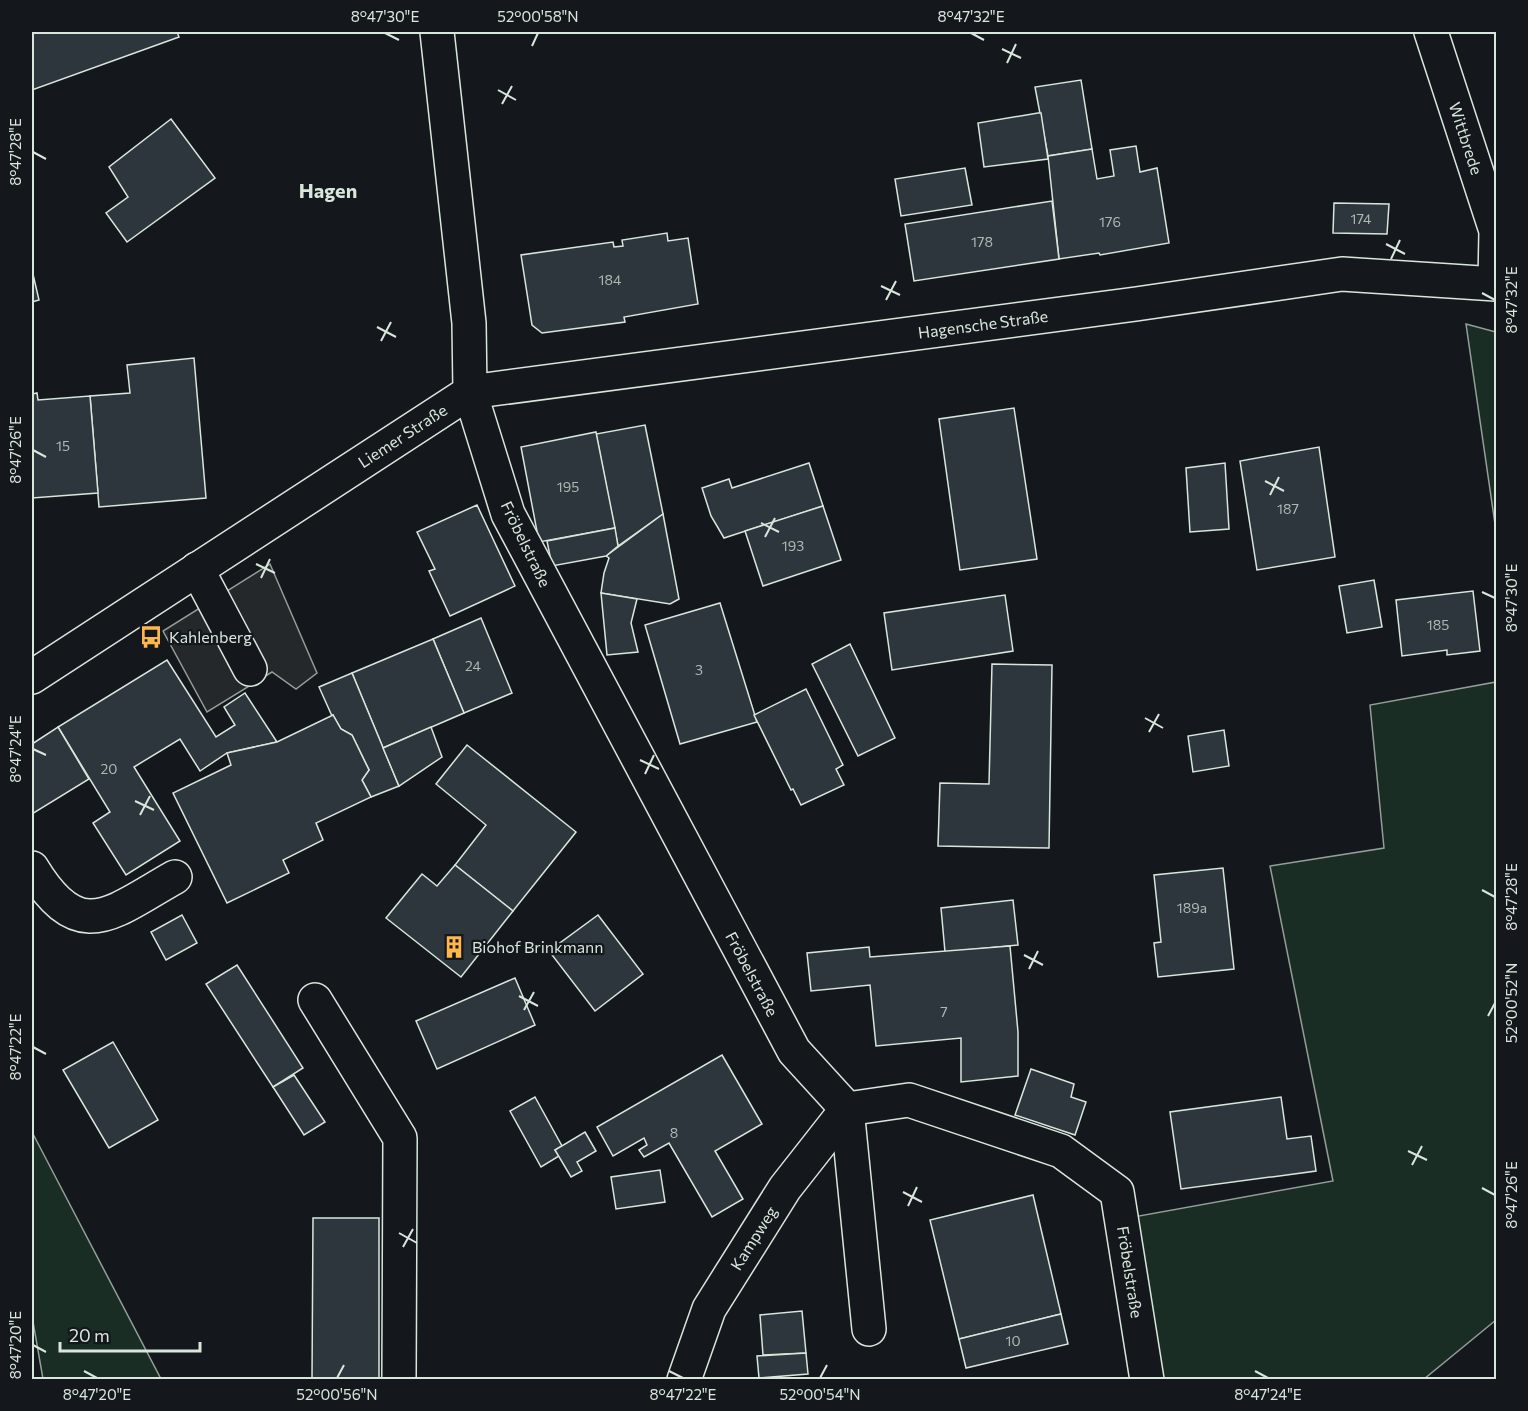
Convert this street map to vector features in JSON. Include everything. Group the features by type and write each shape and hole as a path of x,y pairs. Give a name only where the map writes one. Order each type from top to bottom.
{"street":[{"path":"437,32 469,324 470,392"},
{"name":"Wittbrede","path":"1431,32 1496,231 1496,284"},
{"name":"Hagensche Straße","path":"470,392 1124,306 1342,274 1496,284"},
{"name":"Liemer Straße","path":"32,677 470,392"},
{"name":"Fröbelstraße","path":"470,392 508,514 794,1051 847,1109 909,1100 1060,1151 1117,1192 1147,1380"},
{"path":"196,569 250,669"},
{"path":"32,868 40,882 57,901 71,912 84,917 100,917 115,911 175,877"},
{"path":"315,1000 400,1138 399,1380"},
{"path":"847,1109 869,1329"},
{"name":"Kampweg","path":"684,1380 710,1309 785,1188 847,1109"}],"green space":[{"path":"1466,324 1496,332 1496,531"},
{"path":"1496,682 1496,1320 1424,1379 1133,1379 1111,1221 1333,1181 1270,866 1384,848 1370,705"},
{"path":"32,1132 161,1379 43,1379 32,1316"}],"shaded area":[{"path":"270,564 317,673 296,689 272,672 207,712 163,631"}],"building":[{"path":"32,32 177,32 179,37 32,90"},
{"path":"1081,80 1092,149 1048,156 1035,87"},
{"path":"1041,113 1048,159 984,167 978,123"},
{"path":"171,119 215,178 127,242 106,213 128,197 109,167"},
{"path":"1136,146 1140,172 1157,168 1169,243 1100,255 1099,253 1059,259 1048,156 1092,149 1097,179 1114,176 1110,150"},
{"path":"965,168 972,205 901,216 895,179"},
{"path":"1052,201 1059,259 914,281 905,224"},
{"path":"1334,203 1389,204 1387,234 1333,233"},
{"path":"667,233 668,241 688,238 698,304 624,317 625,322 542,333 532,325 521,255 613,242 614,247 623,246 622,240"},
{"path":"32,270 39,300 32,302"},
{"path":"194,358 206,498 99,507 90,396 130,393 127,365"},
{"path":"37,393 38,400 90,396 98,493 32,498 32,394"},
{"path":"1014,408 1037,559 960,570 939,419"},
{"path":"645,425 663,514 618,546 596,434"},
{"path":"596,432 615,528 539,542 521,447"},
{"path":"1319,447 1335,557 1257,570 1240,461"},
{"path":"809,463 823,506 724,538 711,516 702,488 729,479 732,488"},
{"path":"1225,463 1229,529 1190,532 1186,468"},
{"path":"477,505 515,586 450,616 429,571 435,569 417,532"},
{"path":"823,506 841,560 763,586 745,531"},
{"path":"663,514 679,599 670,604 601,593 609,558 606,556"},
{"path":"615,528 618,546 606,556 552,566 547,541"},
{"path":"1374,580 1382,627 1347,633 1339,586"},
{"path":"1473,591 1480,651 1447,655 1447,650 1402,656 1396,600"},
{"path":"601,593 637,599 631,623 638,652 607,655"},
{"path":"1005,595 1013,651 892,670 884,613"},
{"path":"720,603 757,722 680,744 645,625"},
{"path":"481,618 512,693 464,713 433,639"},
{"path":"433,639 464,713 383,748 352,673"},
{"path":"850,644 895,738 858,756 812,664"},
{"path":"167,660 216,737 235,725 224,707 245,693 277,742 227,753 200,771 180,739 134,767 180,841 126,875 93,823 110,812 58,727"},
{"path":"992,664 1052,665 1049,848 938,846 940,783 989,784"},
{"path":"352,673 399,786 371,797 362,780 369,770 352,735 341,729 332,716 319,687"},
{"path":"806,689 843,765 836,769 844,785 801,805 793,789 791,790 754,715"},
{"path":"333,715 341,729 352,735 369,770 362,780 371,797 316,823 323,840 283,860 289,873 227,903 173,793 231,765 227,753 277,742"},
{"path":"58,727 89,779 32,814 32,744"},
{"path":"431,727 442,757 399,786 383,748"},
{"path":"1224,730 1229,766 1193,772 1188,736"},
{"path":"467,745 576,832 513,911 455,865 486,825 436,784"},
{"name":"Biohof Brinkmann","path":"455,865 513,911 461,977 386,918 422,874 437,886"},
{"path":"1223,868 1234,969 1158,977 1154,943 1161,942 1154,875"},
{"path":"1013,900 1018,945 945,952 941,908"},
{"path":"182,915 197,943 166,960 151,932"},
{"path":"598,915 643,974 595,1011 549,951"},
{"path":"1010,946 1018,1032 1018,1076 961,1082 961,1038 876,1046 870,985 811,991 807,953 869,947 870,957"},
{"path":"237,965 303,1068 273,1087 206,984"},
{"path":"515,978 535,1025 437,1069 416,1021"},
{"path":"113,1042 158,1120 109,1148 63,1070"},
{"path":"722,1055 762,1124 715,1151 743,1199 712,1217 669,1143 644,1157 639,1150 647,1145 644,1138 613,1156 597,1127"},
{"path":"1031,1069 1074,1084 1071,1097 1086,1102 1075,1135 1015,1115"},
{"path":"294,1075 325,1122 304,1135 273,1087"},
{"path":"535,1097 562,1146 555,1150 559,1156 541,1167 510,1111"},
{"path":"1281,1097 1287,1139 1311,1136 1316,1171 1181,1189 1170,1112"},
{"path":"585,1132 596,1151 577,1162 582,1171 571,1177 555,1150"},
{"path":"660,1170 665,1202 616,1209 611,1177"},
{"path":"1033,1195 1061,1314 959,1339 930,1220"},
{"path":"313,1218 379,1218 379,1380 312,1380"},
{"path":"802,1311 806,1353 763,1355 760,1315"},
{"path":"1061,1314 1068,1344 966,1368 959,1339"},
{"path":"806,1353 808,1374 759,1378 757,1356"}],"place":[{"name":"Kahlenberg","path":"151,637"},
{"name":"Biohof Brinkmann","path":"454,947"}],"district":[{"name":"Hagen","path":"328,191"}]}
